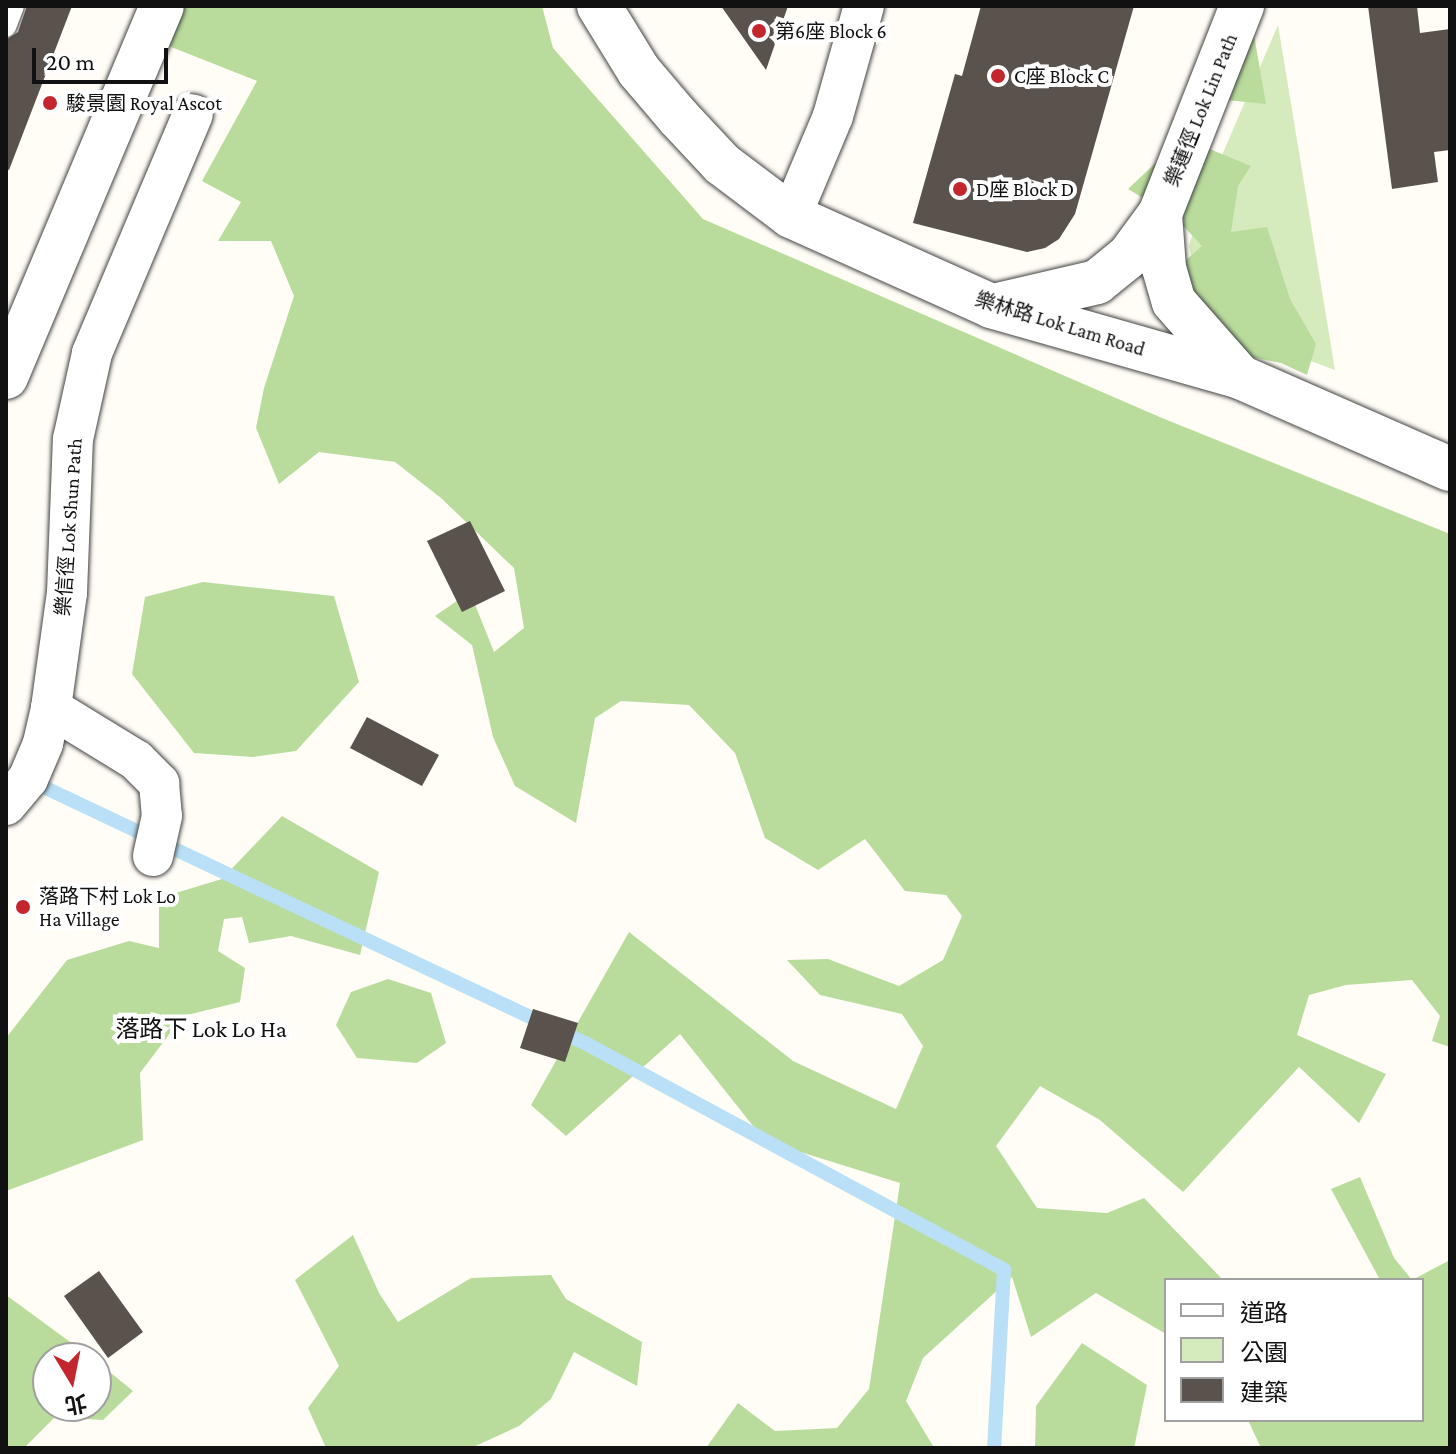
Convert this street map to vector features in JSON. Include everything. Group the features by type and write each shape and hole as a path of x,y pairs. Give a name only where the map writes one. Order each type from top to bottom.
{"street":[{"path":"6,377 162,6"},
{"path":"599,6 639,71 679,118 722,164 791,216 833,116 864,6"},
{"name":"樂蓮徑 Lok Lin Path","path":"991,306 1097,282 1129,256 1160,214 1242,6"},
{"name":"樂信徑 Lok Shun Path","path":"6,805 28,779 43,743 51,708 67,593 73,439 92,353 193,114"},
{"name":"樂蓮徑 Lok Lin Path","path":"1160,214 1164,268 1174,302 1240,377"},
{"name":"樂林路 Lok Lam Road","path":"791,216 991,306 1240,377 1450,469"},
{"path":"51,708 136,760 159,783 162,816 153,856"}],"lane":[{"path":"6,27 14,6"}],"green space":[{"path":"166,6 542,6 553,48 703,219 1162,418 1450,534 1450,1047 1432,1041 1440,1016 1412,980 1346,985 1309,995 1297,1035 1386,1074 1359,1123 1299,1067 1183,1192 1100,1120 1040,1086 996,1146 1037,1208 1107,1213 1144,1198 1221,1278 1164,1278 1164,1333 1096,1293 1031,1337 1012,1277 923,1358 906,1401 933,1446 946,1448 706,1448 738,1403 775,1431 837,1428 869,1389 900,1183 765,1141 680,1034 566,1136 531,1105 629,932 793,1061 896,1109 923,1046 902,1014 820,995 787,960 828,959 899,986 943,960 962,916 946,895 905,891 865,839 818,870 765,838 735,753 689,705 621,701 595,718 576,823 515,786 493,737 472,645 435,616 470,592 494,652 524,628 514,568 441,498 395,462 319,452 279,484 256,428 264,388 294,296 271,241 218,241 241,202 202,181 257,81 156,41"},
{"path":"1252,24 1266,104 1226,100"},
{"path":"1278,25 1335,370 1246,337 1197,288 1189,246 1201,204"},
{"path":"1207,148 1251,166 1238,186 1231,232 1267,227 1290,299 1316,344 1307,375 1281,363 1247,356 1147,294 1202,246 1176,218 1128,189 1166,153"},
{"path":"203,582 334,596 359,682 296,751 253,757 194,753 132,674 145,597"},
{"path":"282,816 379,872 360,955 291,936 249,943 242,917 224,919 218,951 245,968 240,1002 183,1016 140,1073 143,1140 6,1191 6,1038 67,960 129,941 159,948 159,898 222,879"},
{"path":"388,979 431,993 446,1043 417,1063 357,1058 336,1025 351,992"},
{"path":"1360,1177 1394,1258 1410,1278 1379,1278 1331,1189"},
{"path":"353,1235 379,1293 398,1322 471,1278 551,1275 566,1299 642,1342 637,1386 574,1352 551,1399 519,1426 471,1448 326,1448 308,1408 339,1366 295,1280"},
{"path":"1450,1260 1450,1448 1261,1448 1249,1422 1424,1422 1424,1278 1416,1278"},
{"path":"6,1295 70,1342 32,1342 32,1422 50,1422 24,1448 6,1448"},
{"path":"1082,1343 1147,1385 1134,1448 1035,1448 1036,1406"},
{"path":"112,1374 133,1391 112,1411"}],"building":[{"path":"27,6 72,6 9,170 6,169 6,40 18,32"},
{"name":"第6座 Block 6","path":"721,6 788,6 766,70"},
{"path":"981,6 1134,6 1075,214 1059,239 1045,248 1027,252 913,223 955,74 962,76"},
{"path":"1368,6 1417,6 1420,33 1450,29 1450,150 1434,152 1438,182 1392,189"},
{"path":"470,521 505,591 462,612 427,541"},
{"path":"367,717 439,755 422,786 350,748"},
{"path":"533,1009 578,1023 565,1062 520,1048"},
{"path":"99,1271 143,1332 112,1355 112,1342 97,1342 64,1296"}],"waterway":[{"path":"31,781 585,1043 1004,1270 994,1448"}],"place":[{"name":"第6座 Block 6","path":"759,31"},
{"name":"C座 Block C","path":"998,76"},
{"name":"駿景園 Royal Ascot","path":"50,103"},
{"name":"D座 Block D","path":"960,189"},
{"name":"落路下村 Lok Lo Ha Village","path":"23,907"}],"district":[{"name":"落路下 Lok Lo Ha","path":"201,1029"}]}
